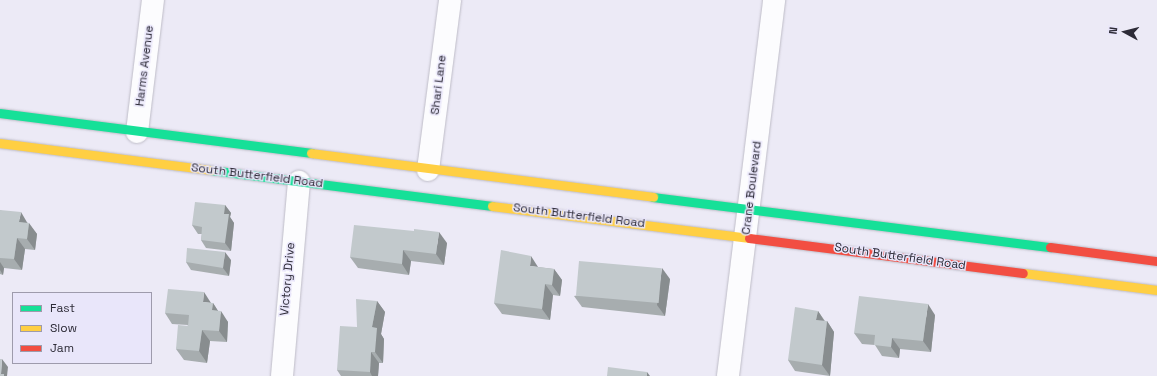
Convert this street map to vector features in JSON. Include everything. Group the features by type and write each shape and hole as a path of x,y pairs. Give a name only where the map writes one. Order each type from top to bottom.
{"main road":[{"path":"0,113 428,170 1157,261"},
{"name":"South Butterfield Road","path":"0,143 298,182 747,236 1157,290"}],"street":[{"name":"Harms Avenue","path":"137,132 154,0"},
{"name":"Shari Lane","path":"428,170 450,0"},
{"name":"Crane Boulevard","path":"728,376 747,236 774,0"},
{"name":"Victory Drive","path":"282,376 298,182"}],"building":[{"path":"195,202 225,205 224,214 229,214 225,243 201,240 202,227 192,225"},
{"path":"0,210 21,212 19,222 29,223 27,239 17,238 14,259 0,258"},
{"path":"354,225 439,232 436,254 403,250 402,264 350,257"},
{"path":"187,248 225,252 223,268 186,262"},
{"path":"501,250 531,256 530,266 554,269 552,285 545,284 542,309 494,303"},
{"path":"579,261 662,268 659,303 576,296"},
{"path":"168,289 204,292 203,302 213,303 212,310 221,311 219,331 202,330 199,351 176,349 178,325 188,326 189,315 165,313"},
{"path":"859,296 928,304 923,341 892,338 891,347 874,345 875,335 854,333"},
{"path":"356,299 377,301 372,327 377,328 375,352 371,352 370,372 337,370 340,326 357,327"},
{"path":"795,307 818,311 816,320 827,321 822,365 788,360"},
{"path":"0,359 2,359 1,374 4,374 4,376 0,376"},
{"path":"608,367 647,372 647,376 607,376"}],"traffic: fast":[{"path":"0,113 311,153"},
{"path":"211,170 492,206"},
{"path":"653,197 1050,247"}],"traffic: slow":[{"path":"0,143 211,170"},
{"path":"311,153 653,197"},
{"path":"492,206 749,238"},
{"path":"1023,273 1157,290"}],"traffic: jam":[{"path":"749,238 1023,273"},
{"path":"1050,247 1157,261"}]}
